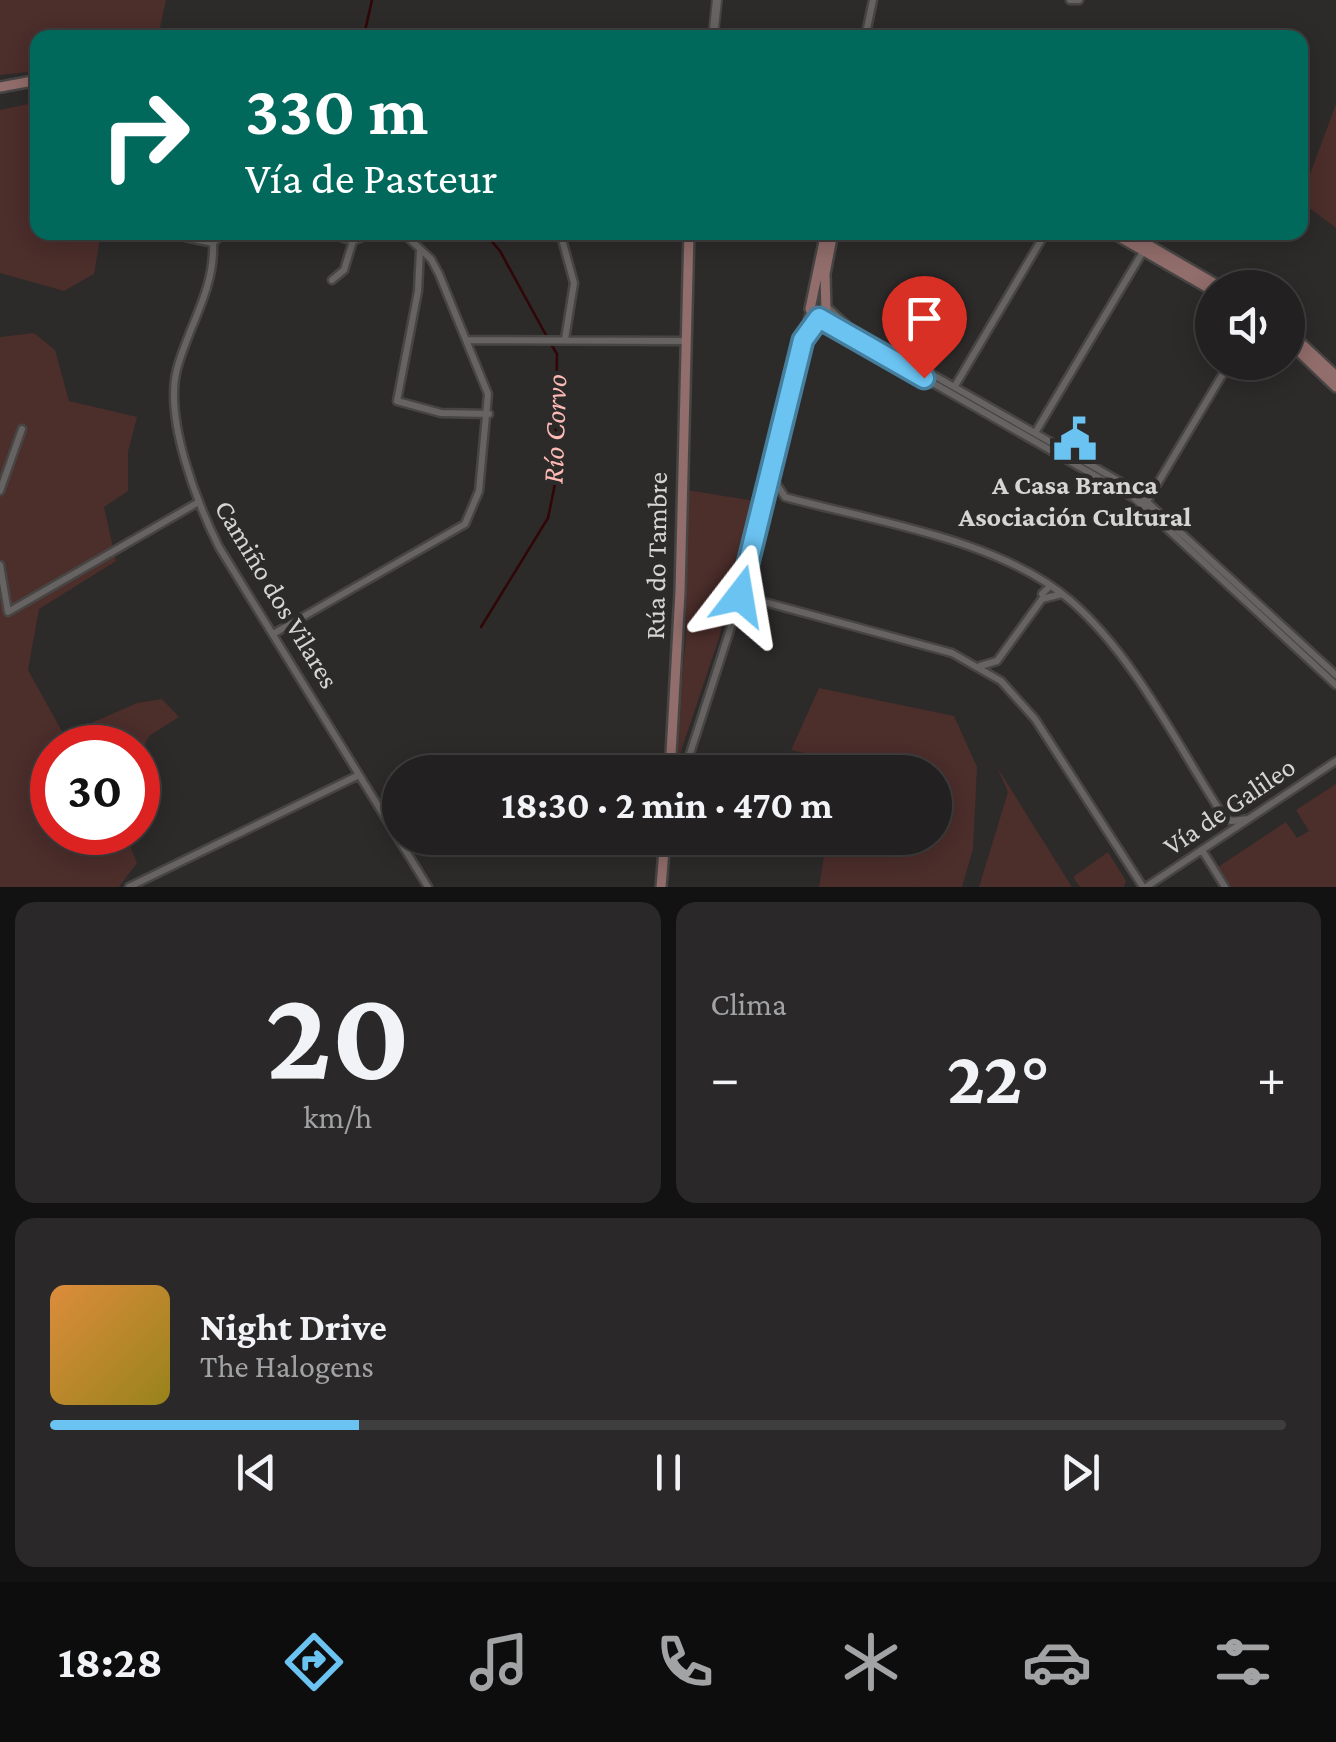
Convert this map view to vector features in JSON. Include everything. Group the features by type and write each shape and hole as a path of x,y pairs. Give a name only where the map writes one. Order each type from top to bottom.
{"main road":[{"path":"0,86 30,81"},
{"name":"Rúa do Tambre","path":"671,755 680,606 690,240"},
{"path":"814,312 818,302 825,305 828,240"},
{"path":"814,312 828,240"},
{"path":"1128,240 1195,274"},
{"path":"1136,240 1195,279"},
{"path":"1305,347 1336,376"},
{"path":"1305,358 1336,387"},
{"path":"662,887 664,855"}],"street":[{"path":"714,30 717,0"},
{"path":"867,30 874,0"},
{"path":"1070,0 1078,0"},
{"path":"203,240 213,242"},
{"path":"332,280 344,270 353,241 350,240"},
{"path":"273,634 465,524 479,491 489,414 486,384 439,274 412,240"},
{"path":"562,240 574,283 565,339"},
{"path":"953,390 1041,240"},
{"name":"Camiño dos Vilares","path":"213,242 210,282 177,369 174,391 196,503 428,887"},
{"path":"420,247 418,292 397,401 441,413 489,414"},
{"path":"1034,436 1145,248"},
{"path":"825,305 849,327 953,390"},
{"path":"689,755 737,608 803,340 814,312 1146,503 1336,674"},
{"path":"467,340 686,341"},
{"path":"1146,503 1219,380"},
{"path":"0,492 22,429"},
{"path":"771,476 782,496"},
{"path":"767,492 972,548 1062,594 1111,643 1230,826"},
{"path":"762,508 782,496"},
{"path":"0,565 8,612 196,503"},
{"path":"1146,503 1336,685"},
{"path":"1037,578 1043,596"},
{"path":"743,582 755,600"},
{"path":"989,672 1050,586"},
{"path":"1043,596 1062,594"},
{"path":"740,596 952,653 989,672 1034,719 1140,887"},
{"path":"737,608 755,600"},
{"path":"978,666 995,663"},
{"path":"995,663 1001,681"},
{"name":"Vía de Galileo","path":"1140,887 1156,881 1218,839 1230,826 1248,819 1336,761"},
{"path":"129,887 359,776"},
{"path":"1202,850 1226,887"},
{"path":"1133,874 1156,881"}],"shaded area":[{"path":"0,0 166,0 160,30 30,30 30,72 0,75"},
{"path":"30,104 30,240 100,240 94,274 64,291 0,273 0,110"},
{"path":"1336,104 1336,228 1308,207 1308,179"},
{"path":"34,333 55,350 69,401 137,417 128,452 128,491 104,507 116,561 39,609 28,670 58,725 30,725 30,855 134,855 137,863 119,887 0,887 0,337"},
{"path":"687,490 755,501 719,638 680,755 675,755 686,635"},
{"path":"819,688 954,716 977,767 973,849 962,887 819,887 824,855 952,855 952,755 813,755 791,750"},
{"path":"162,699 179,717 160,729 160,725 87,725 137,703"},
{"path":"997,767 1072,887 979,887 1008,792"},
{"path":"1336,784 1336,887 1230,887 1218,867 1286,822 1297,838 1309,831 1296,810"},
{"path":"1108,852 1126,881 1124,887 1080,887 1073,877"}],"waterway":[{"name":"Río Corvo","path":"365,30 372,0"},
{"name":"Río Corvo","path":"491,240 547,337"},
{"name":"Río Corvo","path":"481,627 548,518 555,484 557,354 551,344"}],"place":[{"name":"A Casa Branca Asociación Cultural","path":"1075,439"}],"route":[{"path":"740,596 803,340 810,328 819,318 924,378"}]}
